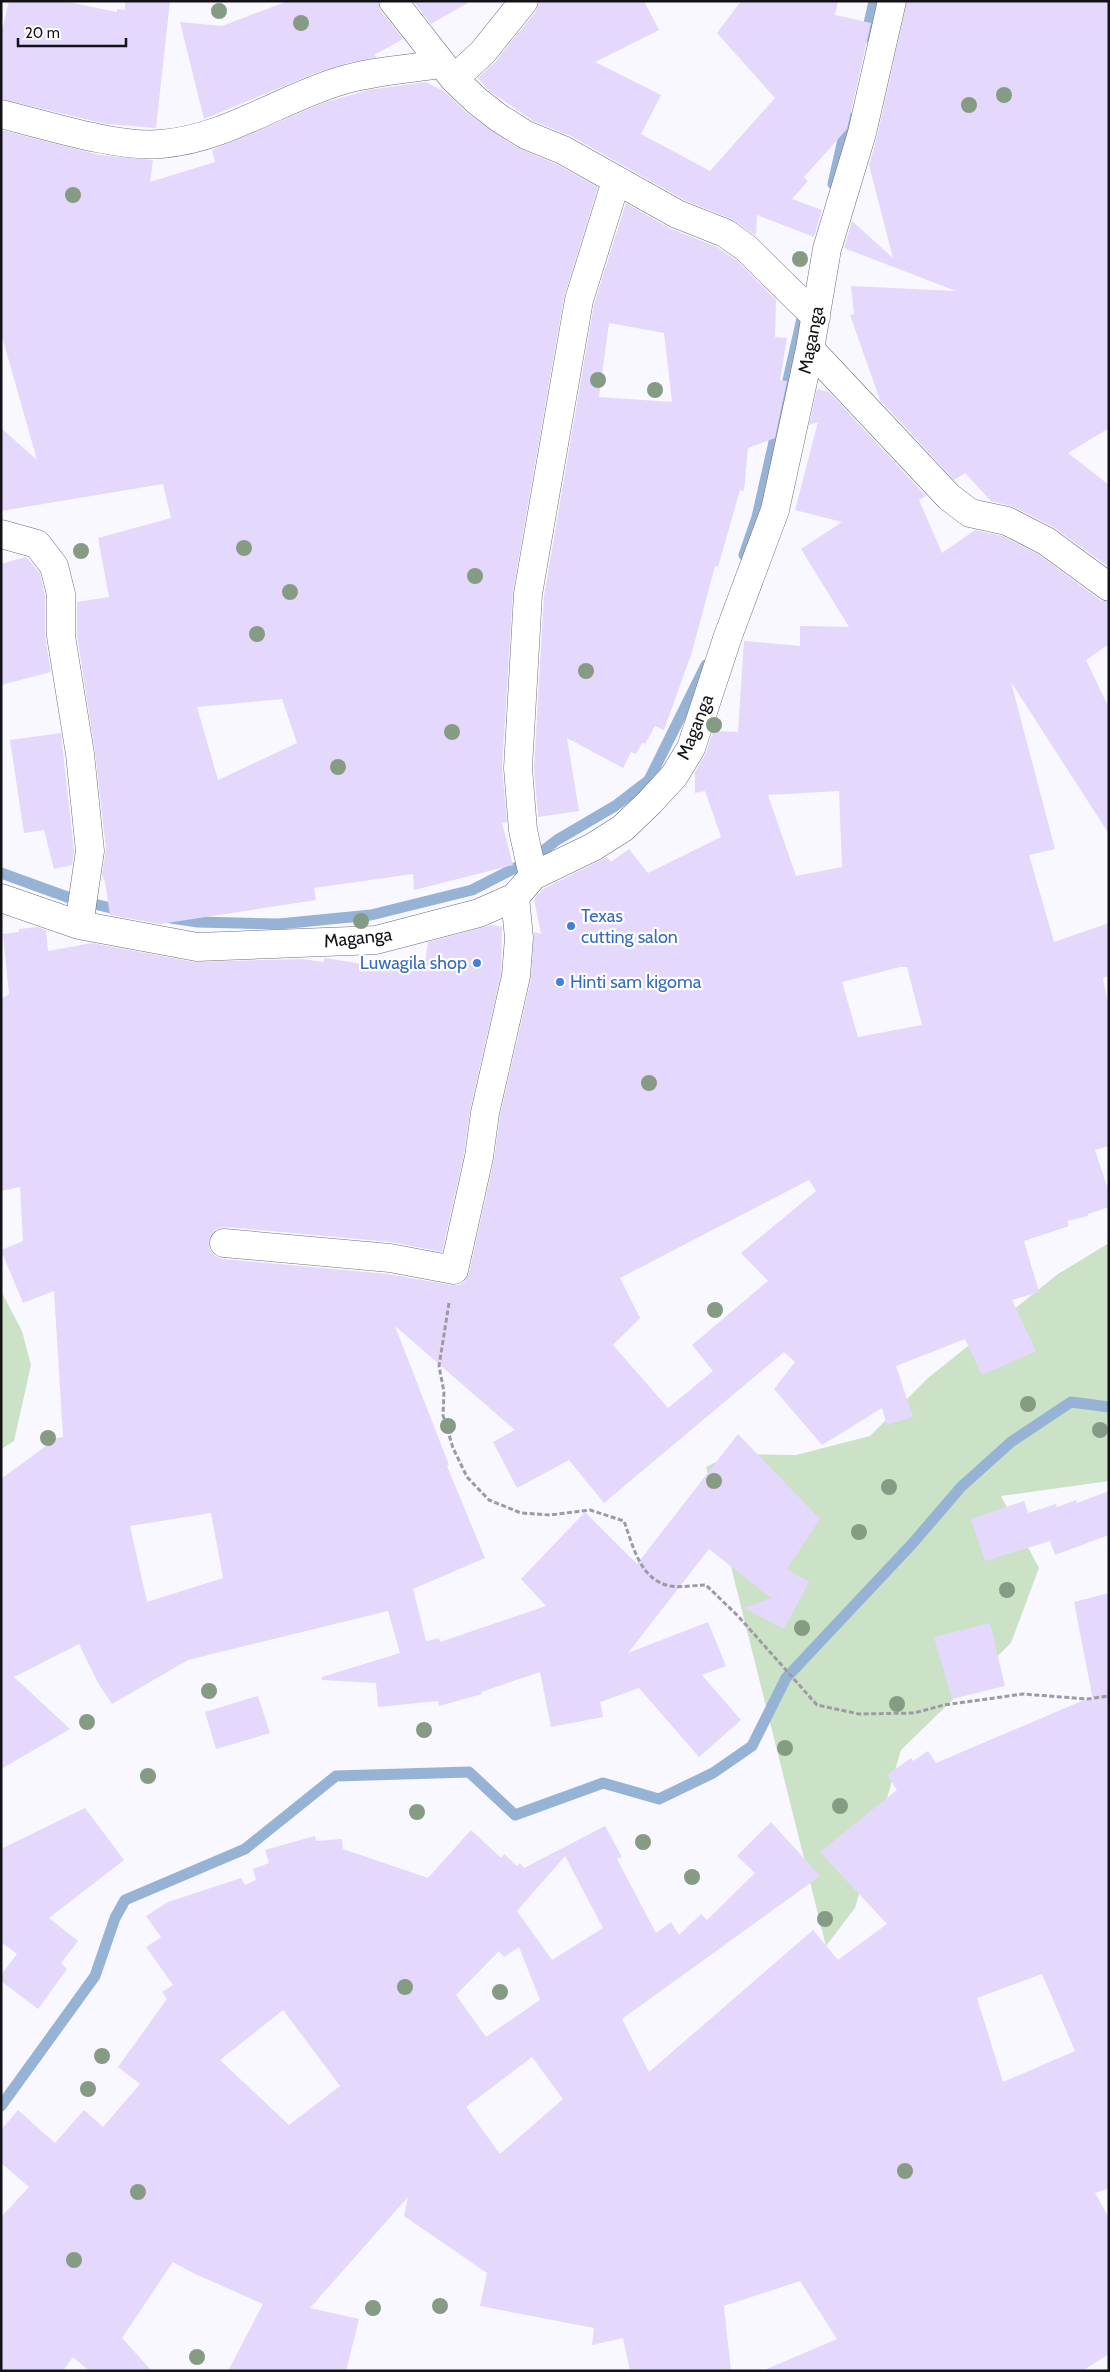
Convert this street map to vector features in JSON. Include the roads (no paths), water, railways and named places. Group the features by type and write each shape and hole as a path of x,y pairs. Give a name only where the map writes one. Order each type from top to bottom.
{"street":[{"path":"392,1 448,71 476,101 526,135 563,150 677,214 725,233 746,248 816,317"},
{"path":"1,114 106,138 161,144 193,138 224,128 342,80 448,71 483,52 524,1"},
{"name":"Maganga","path":"1,898 79,925 197,947 376,940 479,913 515,896 533,876 593,846 623,828 674,776 691,748 728,636 775,510 810,349 827,249 862,134 892,1"},
{"path":"533,876 523,830 518,768 528,594 579,300 616,181"},
{"path":"810,349 949,497 970,513 1007,521 1046,541 1109,587"},
{"path":"1,534 37,544 54,566 61,594 61,636 80,754 90,851 79,925"},
{"path":"224,1243 390,1258 454,1270 479,1157 487,1104 516,976 519,938 515,896"}],"waterway":[{"path":"866,37 874,1"},
{"path":"833,184 848,117"},
{"path":"744,555 757,517 803,314"},
{"path":"171,918 198,922 279,924 371,915 472,890 531,860 557,840 615,806 649,780 706,665"},
{"path":"1,873 70,898 123,911"},
{"path":"1,2106 95,1976 115,1918 125,1900 245,1849 336,1776 469,1772 515,1815 603,1783 659,1799 713,1773 752,1746 786,1678 912,1544 961,1487 1011,1442 1071,1402 1109,1407"}],"place":[{"name":"Texas cutting salon","path":"571,926"},
{"name":"Luwagila shop","path":"477,963"},
{"name":"Hinti sam kigoma","path":"560,982"}]}
